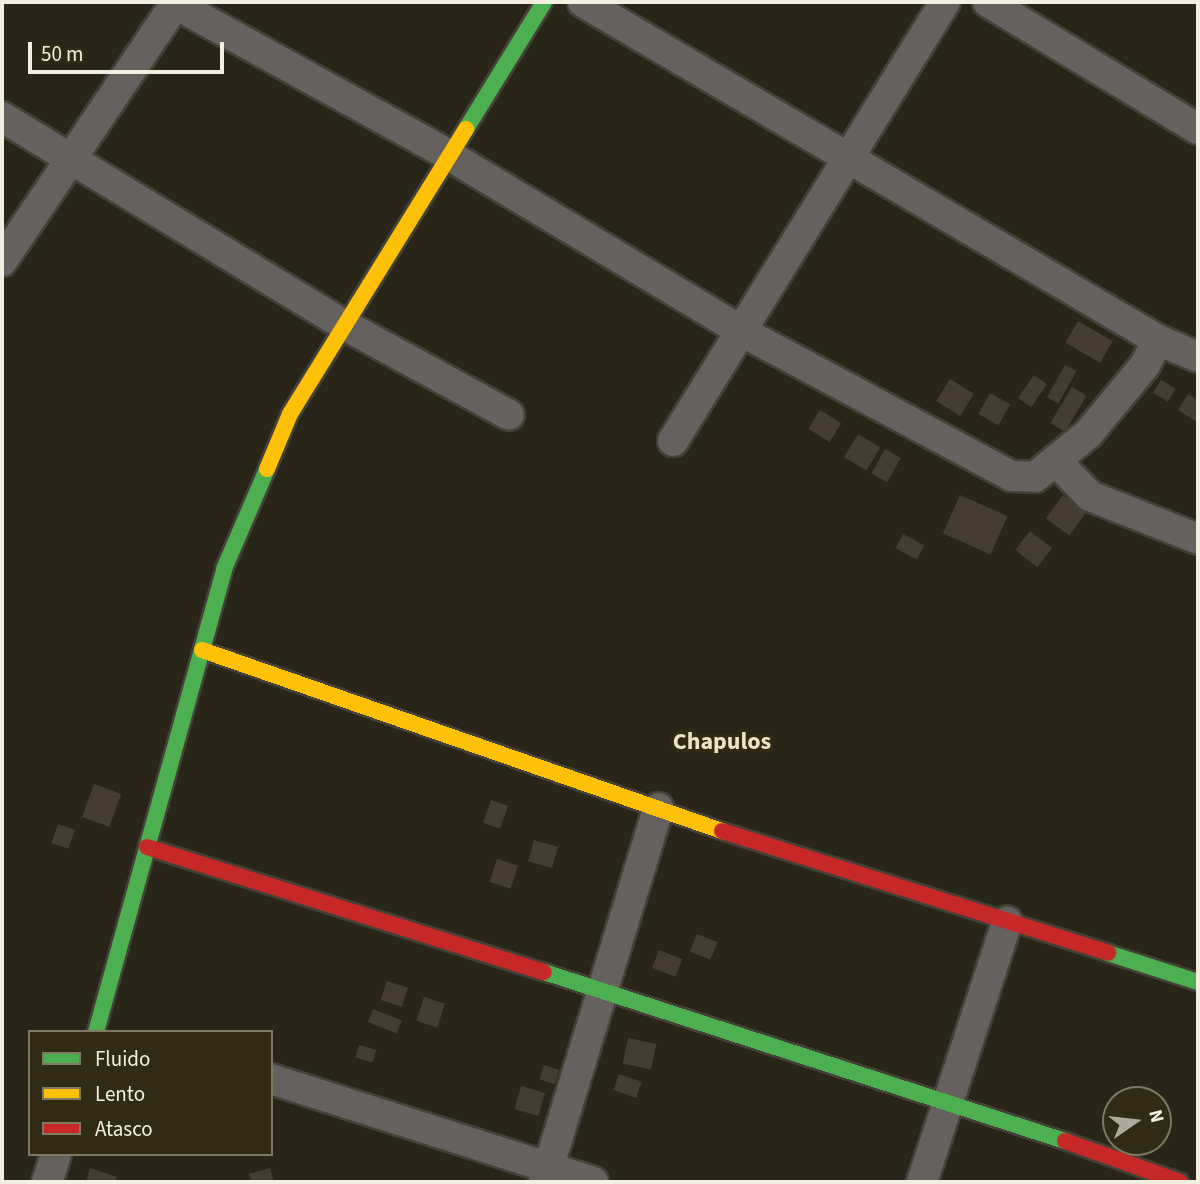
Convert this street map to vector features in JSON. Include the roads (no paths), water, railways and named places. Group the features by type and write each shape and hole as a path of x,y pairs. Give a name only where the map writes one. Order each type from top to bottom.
{"street":[{"path":"104,1030 147,847 224,569 290,414 447,154 544,2"},
{"path":"583,2 849,161 1158,340 1198,357"},
{"path":"673,441 849,161 944,2"},
{"path":"988,2 1198,129"},
{"path":"2,261 174,3 447,154 741,331 1011,476 1035,477 1058,463 1145,365 1158,340"},
{"path":"2,117 73,156 343,324 509,415"},
{"path":"1058,463 1090,496 1198,540"},
{"path":"202,650 658,808 1198,982"},
{"path":"546,1174 599,990 658,808"},
{"path":"147,847 949,1100 1180,1182"},
{"path":"922,1182 1007,922"},
{"path":"273,1080 546,1174 593,1182"},
{"path":"47,1182 56,1156"}],"district":[{"name":"Chapulos","path":"722,742"}]}
